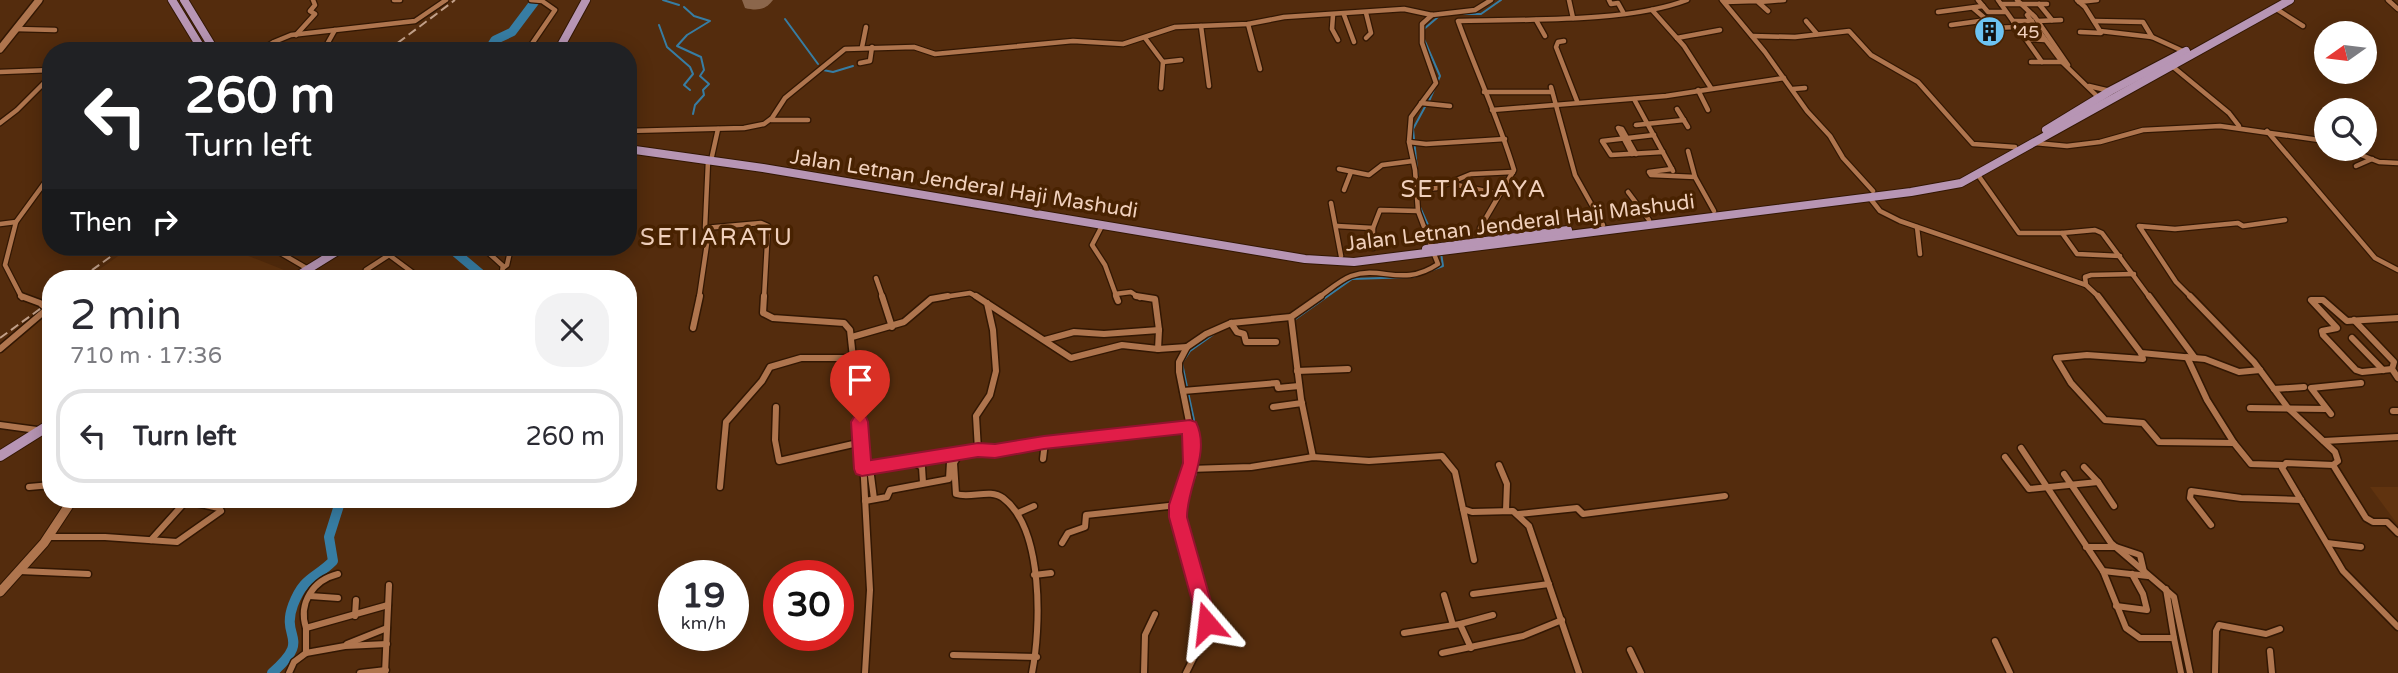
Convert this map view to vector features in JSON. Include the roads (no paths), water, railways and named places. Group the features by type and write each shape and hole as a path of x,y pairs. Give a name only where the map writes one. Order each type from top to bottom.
{"main road":[{"path":"172,0 198,42"},
{"path":"184,0 209,42"},
{"path":"563,42 586,0"},
{"name":"Jalan Letnan Jenderal Haji Mashudi","path":"1909,189 1964,176 2110,91 2290,0"},
{"name":"Jalan Letnan Jenderal Haji Mashudi","path":"637,147 764,166 1319,260 1354,262 1909,189 1950,186 1978,175 2278,4"},
{"name":"Jalan Letnan Jenderal Haji Mashudi","path":"764,166 1102,224 1179,231 1306,254 1403,254"},
{"name":"Jalan Letnan Jenderal Haji Mashudi","path":"1437,250 1480,241 1649,219 1871,194"},
{"path":"308,270 330,256"},
{"path":"0,456 42,430"}],"street":[{"path":"0,49 38,0"},
{"path":"296,35 316,14 310,10 315,5 313,0"},
{"path":"394,0 400,0"},
{"path":"1480,241 1479,230 1513,172 1504,139 1458,23 1479,16 1491,0"},
{"path":"1569,0 1573,18"},
{"path":"1609,0 1611,4 1618,3 1623,12"},
{"path":"771,120 785,99 842,49 914,47 942,54 1073,41 1123,44 1170,28 1248,24 1284,17 1404,9 1432,15 1536,20 1573,18 1671,7 1687,0"},
{"path":"1723,1 1784,0"},
{"path":"1978,0 1988,12 2006,12"},
{"path":"2078,1 2097,0"},
{"path":"2388,0 2398,9"},
{"path":"276,42 296,35 416,21 442,1"},
{"path":"532,1 542,1 553,7 554,12 533,42"},
{"path":"1723,1 1793,89 1807,111 1830,136 1836,150 1884,214 1917,228 2086,285 2106,304 2143,359 2087,355 2056,358 2071,383 2105,420 2143,423 2158,442 2234,443"},
{"path":"2078,1 2104,33"},
{"path":"1760,2 1768,11"},
{"path":"2000,2 2047,4"},
{"path":"2000,2 2042,62"},
{"path":"2019,2 2068,65 2099,98"},
{"path":"2039,4 2052,20"},
{"path":"2278,4 2303,26"},
{"path":"1938,12 1983,6"},
{"path":"1951,25 1987,20 1973,8"},
{"path":"1652,9 1711,88"},
{"path":"1366,13 1371,33 1366,38"},
{"path":"1333,15 1332,29 1338,40"},
{"path":"1344,15 1354,41"},
{"path":"1186,673 1204,637 1207,623 1180,532 1178,505 1195,470 1178,366 1188,347 1206,334 1232,325 1292,320 1350,276 1363,274 1406,277 1423,274 1438,264 1437,250 1418,211 1419,190 1410,142 1411,117 1425,104 1436,83 1421,36 1422,24 1432,15"},
{"path":"1536,20 1545,36"},
{"path":"1806,20 1817,34"},
{"path":"2013,21 2061,20"},
{"path":"2035,21 2045,40 2062,62 2068,65"},
{"path":"2094,22 2143,22 2152,37"},
{"path":"1248,24 1260,69"},
{"path":"1201,26 1209,86"},
{"path":"862,47 866,27"},
{"path":"1994,28 2017,27"},
{"path":"16,29 55,30"},
{"path":"328,42 335,30"},
{"path":"1676,38 1720,30"},
{"path":"1752,36 1850,32 1869,53 1914,79 1971,142 1980,146 2015,148"},
{"path":"2080,32 2152,37 2185,52"},
{"path":"1145,38 1163,62 1161,88"},
{"path":"2026,39 2045,40"},
{"path":"1564,41 1558,42 1556,47 1577,102"},
{"path":"860,63 870,61 872,47"},
{"path":"1163,62 1181,60"},
{"path":"2031,62 2062,62"},
{"path":"2172,66 2229,113 2239,126"},
{"path":"0,72 42,70"},
{"path":"1492,110 1681,94 1784,78"},
{"path":"0,123 9,120 19,106 42,84"},
{"path":"2089,86 2110,91"},
{"path":"1793,89 1805,88"},
{"path":"1484,92 1551,89 1566,153 1585,197 1604,226"},
{"path":"1698,90 1708,110"},
{"path":"1634,99 1673,171 1695,177"},
{"path":"1425,104 1450,106"},
{"path":"1677,108 1688,127"},
{"path":"637,131 718,129 756,126 771,120 808,120"},
{"path":"1636,125 1684,120"},
{"path":"2035,143 2067,146 2100,142 2143,130 2239,126 2314,139"},
{"path":"709,230 703,224 710,159 718,129"},
{"path":"2266,131 2375,258 2398,270"},
{"path":"1654,135 1602,141 1610,154 1663,152"},
{"path":"1626,138 1634,153"},
{"path":"1410,142 1420,144 1504,139"},
{"path":"1688,151 1695,177 1714,211"},
{"path":"1339,169 1371,175 1382,165 1412,159"},
{"path":"2377,160 2398,163"},
{"path":"2356,166 2367,161"},
{"path":"1344,190 1351,172"},
{"path":"1419,190 1437,188 1471,174 1513,172"},
{"path":"1978,175 2019,233 2100,232 2195,358"},
{"path":"1457,185 1471,191 1500,194"},
{"path":"42,186 16,222 6,257 6,271 22,298 42,306"},
{"path":"1628,192 1649,219"},
{"path":"1331,203 1341,256"},
{"path":"1373,248 1373,228 1380,210 1418,211"},
{"path":"2187,357 2207,400 2234,443 2251,464 2333,465 2339,461 2324,440 2288,408 2260,370 2176,282 2139,226 2175,229 2236,223 2243,226 2285,220"},
{"path":"0,224 16,222"},
{"path":"1102,224 1092,245 1104,262 1118,301"},
{"path":"709,230 766,225 763,313 773,318 848,325 852,337 866,469 874,499"},
{"path":"1337,226 1373,228"},
{"path":"1917,228 1920,254"},
{"path":"693,328 709,230"},
{"path":"2062,233 2077,254 2120,256"},
{"path":"285,256 308,270"},
{"path":"366,270 387,256"},
{"path":"390,256 409,270"},
{"path":"491,256 503,268 509,256"},
{"path":"2086,285 2084,278 2091,275 2134,274"},
{"path":"876,278 892,327"},
{"path":"1115,294 1131,292 1138,298 1155,298 1159,330 1158,349"},
{"path":"852,337 892,327 906,320 931,299 970,293 1071,358 1122,345 1158,349 1188,347"},
{"path":"2392,369 2362,372 2352,367 2322,332 2336,327 2311,300 2323,299 2346,320 2398,318"},
{"path":"978,450 976,416 990,396 996,371 993,330 987,303"},
{"path":"0,349 42,313"},
{"path":"1292,320 1299,386 1313,457"},
{"path":"2354,320 2394,362 2392,369"},
{"path":"1232,325 1237,332 1244,334 1247,342 1276,342"},
{"path":"1045,340 1071,332 1104,334 1159,330"},
{"path":"2352,338 2383,370"},
{"path":"2141,353 2195,358 2233,371 2260,370"},
{"path":"720,486 726,422 762,381 770,367 801,358 854,358"},
{"path":"1297,371 1348,369"},
{"path":"2392,369 2398,378"},
{"path":"1183,391 1277,383 1278,388 1299,386"},
{"path":"2332,414 2311,388 2361,383"},
{"path":"2274,389 2304,387"},
{"path":"1273,407 1302,403"},
{"path":"776,407 775,440 779,461 862,442"},
{"path":"2250,408 2326,409"},
{"path":"0,425 42,427"},
{"path":"866,469 978,450 995,451 1045,442 1190,427"},
{"path":"2324,440 2398,437"},
{"path":"1043,458 1045,442"},
{"path":"2021,447 2103,571 2126,628 2136,637 2174,638"},
{"path":"959,454 954,463 956,494 992,494 1004,499 1018,513 1034,575 1039,640 1032,673"},
{"path":"1195,470 1251,467 1313,457 1447,458 1452,465 1474,560"},
{"path":"2005,457 2025,486 2033,489 2098,482"},
{"path":"864,501 887,497 890,490 951,478 950,462"},
{"path":"888,467 919,463 923,483"},
{"path":"1499,465 1507,484 1506,510"},
{"path":"2282,465 2343,571 2398,626"},
{"path":"2333,465 2366,518 2373,522 2387,522 2398,533"},
{"path":"2084,467 2114,506"},
{"path":"866,469 864,501 871,607 866,673"},
{"path":"2064,474 2116,547 2166,589 2176,601 2189,673 2199,673"},
{"path":"29,487 42,486"},
{"path":"2211,525 2189,493 2301,500"},
{"path":"1463,509 1472,512 1506,510 1518,514 1577,508 1583,514 1725,496"},
{"path":"1062,543 1068,533 1084,527 1086,515 1178,505"},
{"path":"1018,513 1034,506"},
{"path":"0,592 48,537 67,508"},
{"path":"151,540 180,508"},
{"path":"48,537 178,541 221,511 219,508"},
{"path":"1518,514 1532,534 1579,673"},
{"path":"2327,543 2361,547"},
{"path":"2087,547 2116,547 2141,556 2146,574"},
{"path":"20,571 88,574"},
{"path":"2103,571 2146,574"},
{"path":"1034,575 1051,573"},
{"path":"306,653 306,628 302,615 318,580 338,574"},
{"path":"2116,606 2147,610 2143,594 2132,575"},
{"path":"1473,594 1549,584"},
{"path":"360,673 385,671 389,585"},
{"path":"2166,589 2180,673"},
{"path":"1444,595 1471,649"},
{"path":"310,596 338,598"},
{"path":"355,616 356,600"},
{"path":"306,628 388,606"},
{"path":"2169,612 2179,615"},
{"path":"1144,673 1142,655 1148,625 1155,614"},
{"path":"1404,633 1457,625 1493,615"},
{"path":"1442,653 1523,636 1562,620"},
{"path":"2215,673 2216,631 2219,625 2228,623 2264,634 2274,634 2280,629"},
{"path":"2172,627 2182,629"},
{"path":"345,646 387,628"},
{"path":"1995,641 2010,673"},
{"path":"289,673 294,663 306,653 345,646 387,644"},
{"path":"1630,650 1641,673"},
{"path":"2270,651 2272,673"},
{"path":"953,655 1037,657"}],"waterway":[{"path":"494,42 512,32 536,0"},
{"path":"663,0 679,5"},
{"path":"1457,14 1481,14 1501,0"},
{"path":"684,7 694,16 710,21 687,35 677,46 701,57 704,70 700,76 709,84 703,90 704,95 695,105 693,114"},
{"path":"1424,29 1438,17"},
{"path":"785,19 818,64"},
{"path":"659,25 667,47 690,67 693,74 684,85 690,90"},
{"path":"1423,37 1440,76 1429,101"},
{"path":"823,70 833,72 853,66"},
{"path":"1419,189 1413,129 1426,105"},
{"path":"1419,205 1437,245"},
{"path":"1294,320 1352,279 1413,277 1443,266 1441,253"},
{"path":"460,256 476,270"},
{"path":"1187,387 1182,363 1190,351 1214,334"},
{"path":"1188,392 1194,420 1198,466"},
{"path":"1182,521 1183,507 1197,471"},
{"path":"272,673 291,652 293,639 290,616 301,588 333,561 329,537 338,508"},
{"path":"1197,657 1212,628 1198,577"}],"railway":[{"path":"399,42 455,0"},
{"path":"92,270 112,256"},
{"path":"0,338 42,308"}],"place":[{"name":"'45","path":"1990,32"}],"district":[{"name":"SETIAJAYA","path":"1474,189"},
{"name":"SETIARATU","path":"717,237"}]}
